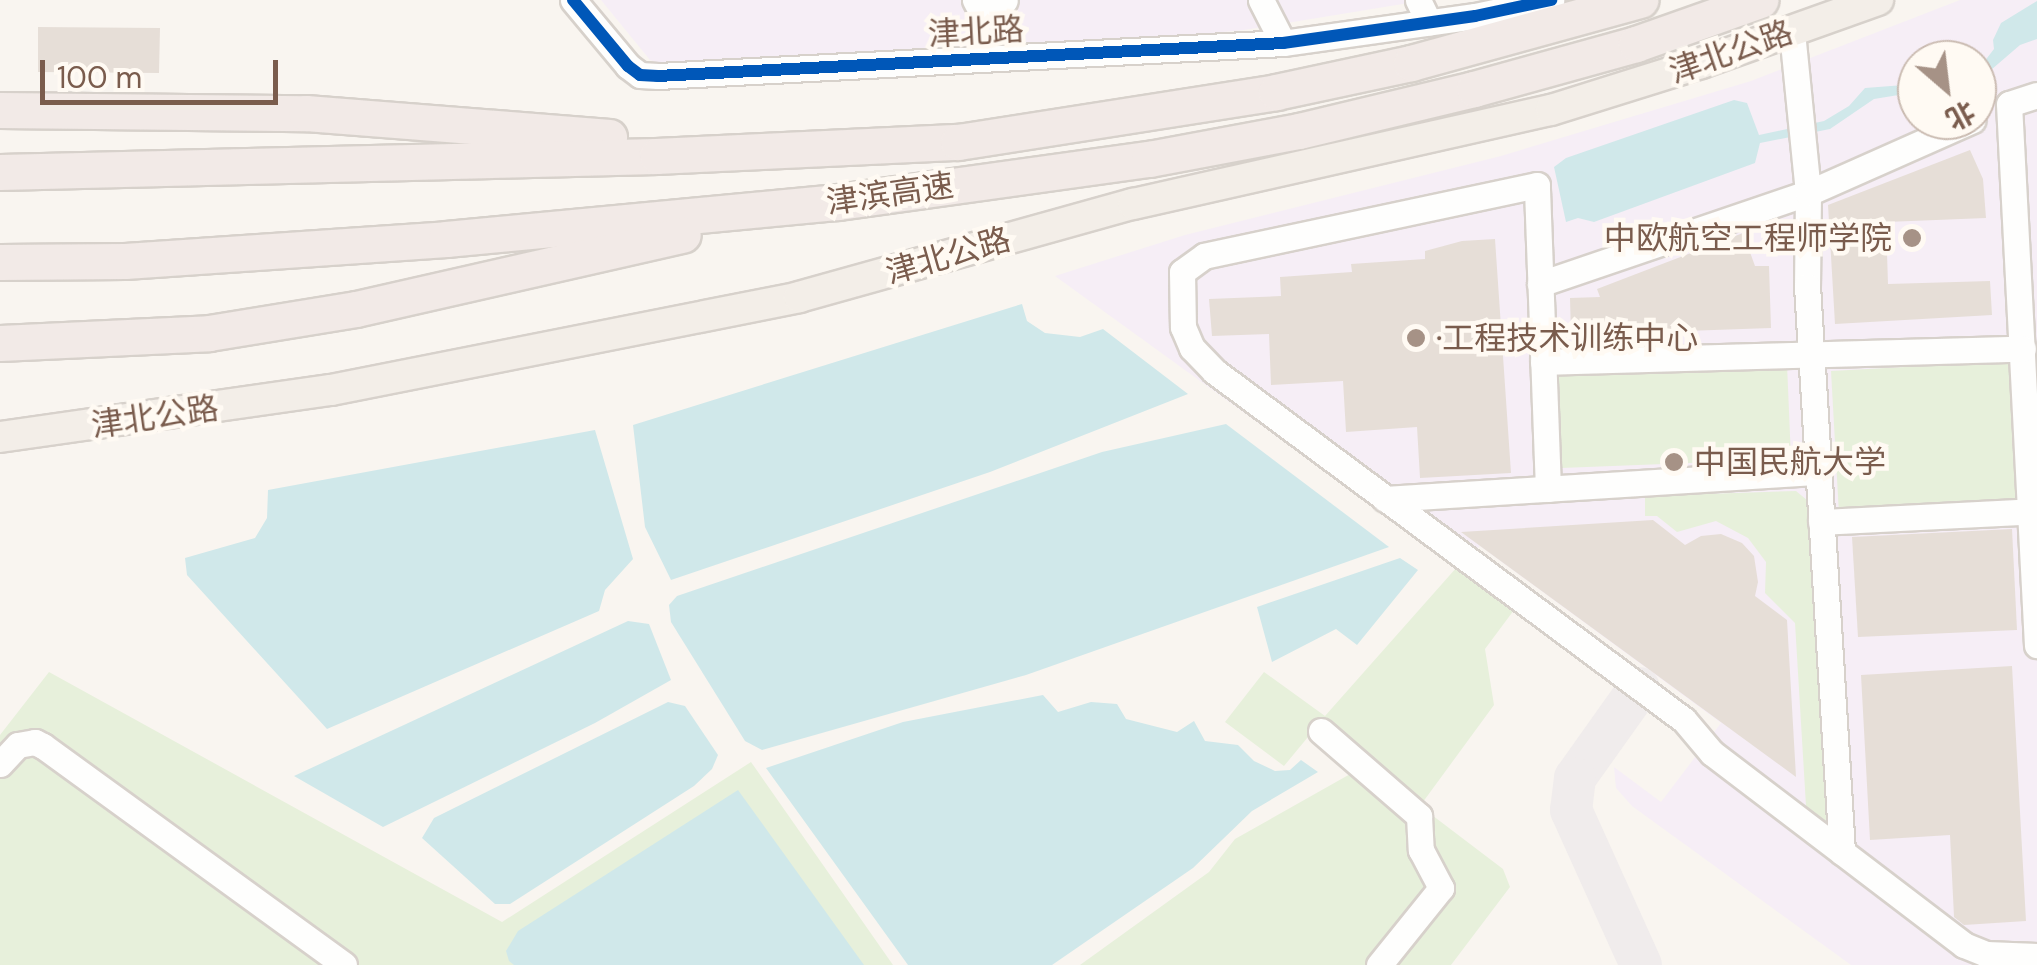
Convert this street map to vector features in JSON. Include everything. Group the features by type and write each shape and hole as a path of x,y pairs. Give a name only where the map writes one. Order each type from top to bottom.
{"highway":[{"name":"津滨高速","path":"0,172 958,142 1276,92 1411,64 1640,0"},
{"name":"津滨高速","path":"0,262 125,262 446,239 838,202 1149,159 1299,131 1636,44 1760,0"},
{"path":"0,110 306,113 790,150"},
{"path":"0,343 209,333 356,310 838,202"}],"main road":[{"name":"津北公路","path":"0,428 314,384 793,288 1142,192 1550,100 1705,53 1854,0"},
{"name":"津北公路","path":"0,438 330,390 799,297 1133,204 1551,110 1878,0"}],"street":[{"name":"津北路","path":"573,0 640,75 1283,43 1424,12 1551,0"},
{"path":"975,0 982,13 1006,0"},
{"path":"1261,0 1283,43"},
{"path":"1792,32 1808,193 1818,472 1842,852"},
{"path":"1997,109 2037,95"},
{"path":"2009,104 2026,216 2029,308 2022,348 2032,424 2037,645"},
{"path":"1540,284 1808,193 1928,140"},
{"path":"1548,489 1537,186 1204,256 1182,272 1183,327 1202,360 1684,720 1712,754 1964,945 1986,954 2037,956"},
{"path":"1543,362 2022,348"},
{"path":"1385,499 1818,472"},
{"path":"1821,522 2034,511"},
{"path":"1321,731 1419,816 1421,850 1441,888 1378,965"},
{"path":"0,764 18,745 35,742 43,746 344,965"}],"shaded area":[{"path":"601,0 1427,0 1244,30 983,55 675,68 650,60"},
{"name":"中国民航大学","path":"1960,0 2037,0 2037,965 1851,965 1632,806 1616,788 1614,767 1661,802 1721,723 1480,546 1457,567 1055,276 1185,235 1501,156 1751,81"}],"green space":[{"path":"2016,361 2023,504 1839,514 1831,371"},
{"path":"1787,364 1791,459 1561,468 1557,373"},
{"path":"1796,491 1813,505 1830,826 1806,806 1795,623 1765,593 1766,562 1748,538 1716,521 1677,532 1657,516 1645,516 1645,496"},
{"path":"1457,567 1514,610 1485,649 1494,705 1420,806 1503,869 1510,887 1451,965 1080,965 1209,872 1235,839 1352,773 1308,737 1284,766 1225,722 1264,672 1325,716"},
{"path":"49,672 502,922 751,762 893,965 0,965 0,735"}],"water":[{"path":"2037,1 2037,39 2020,45 1997,65 1997,40 1993,40 2001,23"},
{"path":"1897,86 1897,95 1874,99 1830,129 1760,143 1755,163 1594,222 1578,218 1566,222 1554,167 1566,158 1734,100 1747,103 1759,135 1824,121 1849,106 1865,88"},
{"path":"1022,304 1027,321 1045,333 1080,337 1103,329 1188,394 990,472 671,580 645,527 633,425"},
{"path":"1226,424 1389,547 1026,675 762,750 745,741 671,622 669,605 677,596 1102,452"},
{"path":"595,430 633,559 605,590 599,611 327,729 187,575 185,558 255,538 267,518 268,490"},
{"path":"1400,558 1418,570 1357,645 1336,629 1272,662 1257,607"},
{"path":"628,621 649,624 671,680 595,723 383,827 294,776"},
{"path":"1043,695 1058,712 1091,702 1117,704 1126,719 1177,732 1194,721 1205,741 1238,745 1254,761 1275,771 1290,770 1301,760 1318,772 1252,811 1193,868 1052,965 908,965 766,768 903,722"},
{"path":"668,702 685,706 718,755 712,769 694,786 510,904 495,904 422,838 434,818"},
{"path":"738,790 864,965 514,965 509,961 506,951 518,931"}],"building":[{"path":"38,27 160,28 159,73 38,72"},
{"path":"1970,150 1983,179 1986,218 1886,222 1888,284 1990,281 1992,315 1835,324 1828,205"},
{"path":"1743,233 1755,266 1769,266 1771,328 1571,335 1570,298 1600,297 1597,289"},
{"path":"1495,239 1511,473 1420,478 1417,427 1346,432 1343,381 1271,385 1269,334 1212,336 1209,299 1281,296 1280,277 1352,272 1351,264 1425,259 1425,251 1462,241"},
{"path":"1653,520 1685,545 1701,536 1721,534 1742,543 1754,556 1758,582 1755,596 1787,620 1796,777 1461,532"},
{"path":"2012,529 2017,630 1858,637 1852,537"},
{"path":"2012,666 2026,921 1964,925 1954,917 1950,835 1870,840 1861,675"}],"taxiway":[{"path":"1639,688 1575,778 1571,810 1641,965"}],"cycle path":[{"path":"573,0 628,66 640,75 658,76 1283,43 1475,16 1551,0"}],"place":[{"name":"中欧航空工程师学院","path":"1912,238"},
{"name":"·工程技术训练中心","path":"1416,338"},
{"name":"中国民航大学","path":"1674,462"}]}
